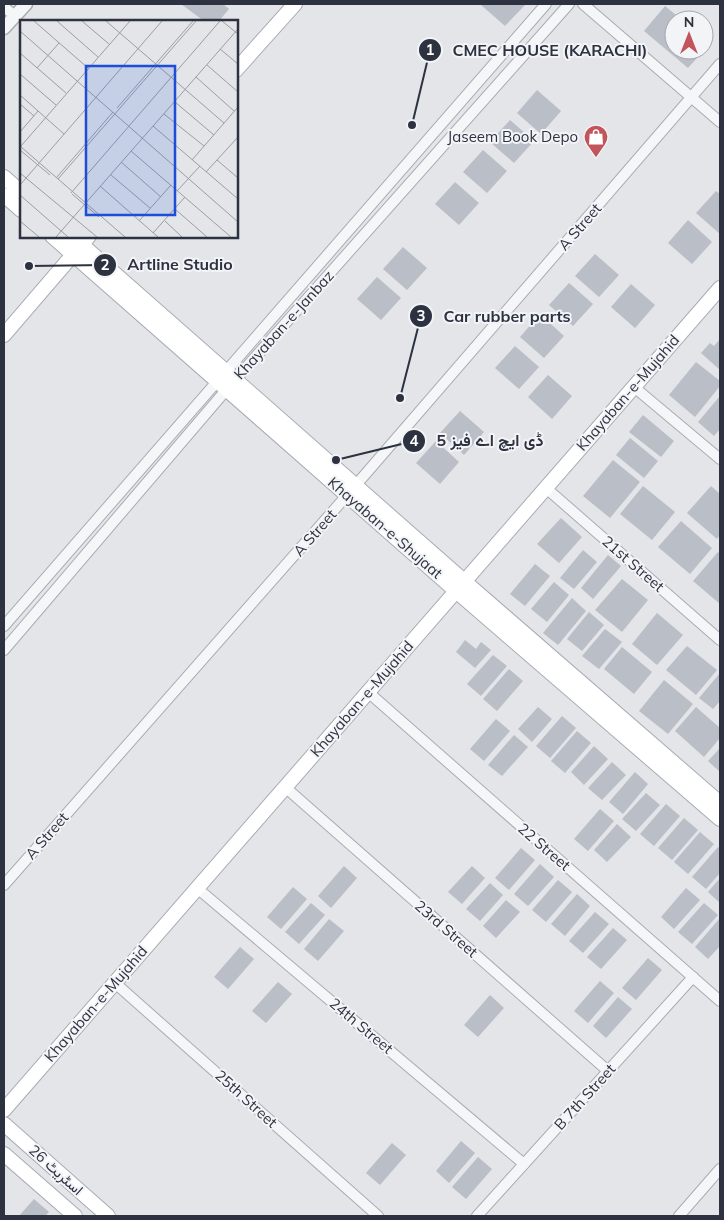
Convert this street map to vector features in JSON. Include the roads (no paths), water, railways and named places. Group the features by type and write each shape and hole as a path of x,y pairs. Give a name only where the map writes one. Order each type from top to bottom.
{"main road":[{"path":"238,68 295,4"},
{"path":"4,177 20,191"},
{"path":"4,195 20,209"},
{"name":"Khayaban-e-Shujaat","path":"60,238 79,243 226,380 720,819"},
{"path":"4,335 79,243"},
{"name":"Khayaban-e-Mujahid","path":"4,1110 634,386 720,290"},
{"name":"Khayaban-e-Shujaat","path":"460,586 720,803"},
{"name":"اسٹریٹ 26","path":"4,1124 108,1216"},
{"name":"اسٹریٹ 26","path":"4,1154 75,1216"}],"street":[{"path":"4,28 26,4"},
{"name":"Khayaban-e-Janbaz","path":"4,650 226,380 546,4"},
{"name":"Khayaban-e-Janbaz","path":"4,626 569,4"},
{"path":"583,4 720,122"},
{"path":"4,6 15,16"},
{"name":"A Street","path":"4,885 352,490 720,64"},
{"path":"634,386 720,459"},
{"name":"21st Street","path":"546,488 720,640"},
{"name":"22 Street","path":"368,692 720,1001"},
{"name":"23rd Street","path":"285,787 608,1071"},
{"name":"24th Street","path":"198,888 524,1164"},
{"name":"B 7th Street","path":"477,1216 692,977"},
{"name":"25th Street","path":"115,983 378,1216"},
{"path":"679,1216 720,1169"}],"place":[{"name":"CMEC HOUSE (KARACHI)","path":"412,125"},
{"name":"Jaseem Book Depo","path":"596,158"},
{"name":"Artline Studio","path":"29,266"},
{"name":"Car rubber parts","path":"400,398"},
{"name":"5 ڈی ایچ اے فیز","path":"336,460"}]}
